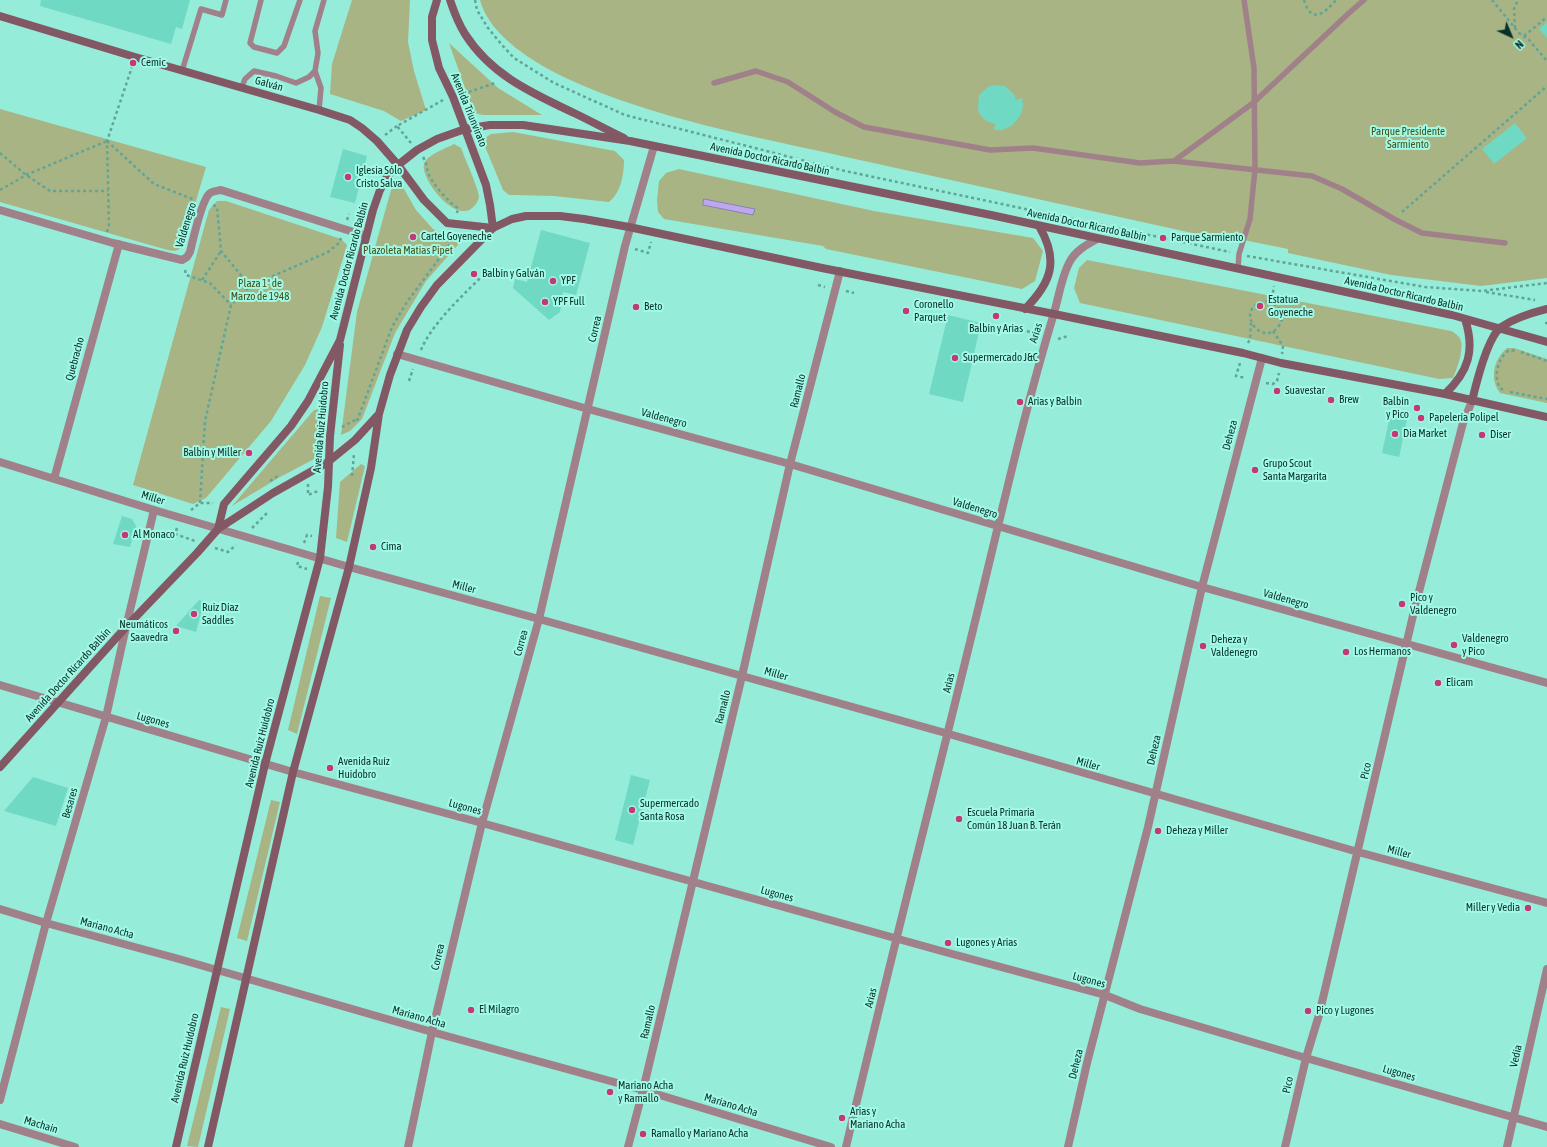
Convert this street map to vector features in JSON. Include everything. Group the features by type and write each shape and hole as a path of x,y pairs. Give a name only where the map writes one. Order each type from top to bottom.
{"main road":[{"name":"Avenida Triunvirato","path":"438,0 432,18 432,40 439,68 453,97 486,185 493,228"},
{"path":"450,0 464,34 476,49 512,82 630,141"},
{"name":"Galván","path":"0,16 350,120 377,141 398,165 424,200 447,223 493,228"},
{"name":"Avenida Doctor Ricardo Balbín","path":"218,529 224,504 290,426 308,401 340,340 366,236 380,190 387,177 398,165 417,150 437,139 465,129 490,125 506,124 630,141 1238,268 1465,319 1547,342"},
{"path":"208,1147 293,772 349,567 371,468 379,414 397,354 407,330 421,307 438,285 493,228 512,219 538,215 584,219 630,227 840,272 1446,394 1547,417"},
{"path":"1025,309 1036,298 1045,285 1050,270 1051,255 1047,239 1039,226"},
{"path":"1472,401 1482,363 1500,328 1516,319 1547,310"},
{"path":"1446,394 1456,385 1468,360 1470,346 1469,332 1465,319"},
{"name":"Avenida Ruiz Huidobro","path":"176,1147 265,764 320,558 328,487 330,436 340,340"},
{"name":"Avenida Doctor Ricardo Balbín","path":"0,767 126,627 218,529 273,493 328,462 355,440 379,414"}],"street":[{"name":"Correa","path":"408,1147 432,1032 482,823 539,619 625,246 654,146"},
{"name":"Valdenegro","path":"0,210 118,244 182,260 188,257 204,202 208,194 213,191 221,190 366,236"},
{"name":"Arias","path":"846,1147 896,938 948,734 1030,396 1046,337 1054,314 1063,277 1070,260 1081,248 1098,239"},
{"name":"Quebracho","path":"54,479 118,244"},
{"name":"Ramallo","path":"628,1147 742,676 790,464 840,272"},
{"name":"Valdenegro","path":"397,354 588,409 790,464 1202,587 1547,683"},
{"name":"Deheza","path":"1068,1147 1087,1063 1155,795 1202,587 1262,358"},
{"name":"Pico","path":"1285,1147 1358,852 1406,644 1463,423 1472,401"},
{"name":"Miller","path":"0,462 154,510 349,567 948,734 1155,795 1358,852 1547,903"},
{"name":"Besares","path":"0,1100 46,923 106,718 154,510"},
{"name":"Lugones","path":"0,685 106,718 293,772 1105,995 1140,1009 1547,1127"},
{"name":"Mariano Acha","path":"0,909 217,970 247,980 643,1090 831,1147"},
{"name":"Vedia","path":"1507,1147 1547,969"},
{"name":"Machain","path":"0,1124 75,1147"}],"lane":[{"path":"182,71 201,9 222,16 226,0"},
{"path":"261,0 250,43 254,47 277,53 284,46 300,0"},
{"path":"319,110 321,88 315,71 318,52 314,31 324,0"},
{"path":"1238,268 1239,254 1250,219 1254,169 1254,68 1244,0"},
{"path":"1174,161 1253,103 1348,13 1364,0"},
{"path":"242,87 245,79 254,71 276,76 296,83 309,77 315,71"},
{"path":"714,83 756,71 788,82 835,112 864,127 990,150 1033,148 1140,163 1174,161 1312,176 1342,189 1394,219 1422,233 1505,243"}],"path":[{"path":"475,0 477,10 488,28 514,58 554,83 625,115 838,170 1239,254 1425,287 1482,291 1540,300"},
{"path":"1304,0 1308,11 1318,15 1328,10 1336,0"},
{"path":"1492,0 1516,29 1529,40 1547,61"},
{"path":"1516,29 1514,9 1518,0"},
{"path":"1524,36 1547,17"},
{"path":"104,240 109,225 107,141 135,57"},
{"path":"352,476 357,418 392,327 406,302 450,244 456,224 458,208 449,203 429,175 427,163 397,126 440,102 495,83"},
{"path":"1394,219 1547,86"},
{"path":"0,190 26,175 107,141"},
{"path":"107,141 154,184 217,207 221,251 250,286"},
{"path":"0,153 26,175 50,191 108,191"},
{"path":"200,503 205,422 231,305 250,286 328,252 339,243 349,214"},
{"path":"625,246 648,253 654,232"},
{"path":"202,280 221,251"},
{"path":"182,260 186,275 210,283 231,305"},
{"path":"408,381 424,344 442,318 489,269"},
{"path":"1268,301 1273,292 1275,277"},
{"path":"1482,291 1547,283"},
{"path":"1268,301 1276,304 1280,309 1282,321 1274,331 1268,333 1256,329 1250,323 1250,318 1255,306 1261,302 1268,301"},
{"path":"1503,390 1496,381 1496,376 1503,354 1510,350 1547,361"},
{"path":"1510,392 1547,399"},
{"path":"342,427 357,418"}],"green space":[{"path":"352,0 410,0 408,42 414,71 426,110 401,121 384,111 330,94 332,64"},
{"name":"Parque Presidente Sarmiento","path":"480,0 1547,0 1547,278 1481,286 1391,275 1288,253 1288,249 1219,235 1206,236 776,142 670,116 601,93 555,73 528,57 503,37 485,13"},
{"path":"449,43 498,88 542,115 483,115 474,113"},
{"path":"0,109 206,167 181,248 175,251 164,249 0,202"},
{"path":"513,132 615,151 624,160 621,183 616,194 609,202 554,196 509,195 503,190 484,144 485,138 491,134"},
{"path":"454,144 461,148 479,197 471,209 463,211 455,209 439,196 432,187 424,170 424,164 429,157"},
{"path":"679,169 874,211 1033,238 1043,251 1035,281 1022,289 826,249 823,246 664,219 658,212 657,200 659,181 666,173"},
{"name":"Plazoleta Matías Pipet","path":"398,185 404,189 416,210 433,229 448,236 460,232 465,233 464,238 426,281 395,333 362,419 350,431 341,435 357,312 391,190"},
{"name":"Plaza 1º de Marzo de 1948","path":"217,201 226,201 341,239 347,245 322,327 305,365 271,421 206,498 193,504 133,485 209,210"},
{"path":"1087,260 1451,331 1458,336 1461,341 1462,346 1459,363 1453,378 1439,379 1080,303 1074,288 1079,268"},
{"path":"1507,348 1514,348 1547,359 1547,403 1500,393 1495,381 1494,369 1499,358"},
{"path":"321,409 318,457 280,477 232,506 314,410"},
{"path":"361,464 365,466 347,542 336,538 340,482"},
{"path":"320,596 331,598 297,734 288,730"},
{"path":"271,800 280,802 247,941 237,938"},
{"path":"221,1007 230,1009 198,1147 187,1146"}],"shaded area":[{"path":"704,199 755,209 753,215 703,205"}],"building":[{"path":"41,0 190,0 182,29 176,27 171,44 40,6"},
{"path":"1547,22 1547,38 1539,29"},
{"path":"993,85 1005,86 1014,94 1016,100 1022,98 1023,106 1021,114 1011,126 1003,130 994,130 995,124 988,122 979,113 979,95 988,87"},
{"path":"1515,123 1527,138 1494,164 1482,149"},
{"name":"Iglesia Sólo Cristo Salva","path":"343,149 367,156 355,203 330,197"},
{"name":"YPF","path":"541,230 590,243 576,295 563,292 560,312 549,320 513,288 515,279 527,282"},
{"name":"Supermercado J&C","path":"948,315 981,323 963,402 929,394"},
{"name":"Dia Market","path":"1391,411 1408,415 1399,457 1382,453"},
{"name":"Al Monaco","path":"122,516 132,519 136,526 130,547 113,544"},
{"name":"Ruiz Díaz Saddles","path":"199,600 204,602 196,632 176,626"},
{"name":"Supermercado Santa Rosa","path":"631,775 650,780 633,845 615,840"},
{"path":"33,777 68,788 56,826 4,811"}],"place":[{"name":"Cemic","path":"133,63"},
{"name":"Iglesia Sólo Cristo Salva","path":"348,177"},
{"name":"Cartel Goyeneche","path":"413,237"},
{"name":"Parque Sarmiento","path":"1163,238"},
{"name":"Balbín y Galván","path":"474,274"},
{"name":"YPF","path":"553,281"},
{"name":"YPF Full","path":"545,302"},
{"name":"Estatua Goyeneche","path":"1260,306"},
{"name":"Beto","path":"636,307"},
{"name":"Coronello Parquet","path":"906,311"},
{"name":"Balbín y Arias","path":"996,316"},
{"name":"Supermercado J&C","path":"955,358"},
{"name":"Suavestar","path":"1277,391"},
{"name":"Brew","path":"1331,400"},
{"name":"Arias y Balbín","path":"1020,402"},
{"name":"Balbín y Pico","path":"1417,408"},
{"name":"Papelería Polipel","path":"1421,418"},
{"name":"Dia Market","path":"1395,434"},
{"name":"Diser","path":"1482,435"},
{"name":"Balbín y Miller","path":"249,453"},
{"name":"Grupo Scout Santa Margarita","path":"1255,470"},
{"name":"Al Monaco","path":"125,535"},
{"name":"Cima","path":"373,547"},
{"name":"Pico y Valdenegro","path":"1402,604"},
{"name":"Ruiz Díaz Saddles","path":"194,614"},
{"name":"Neumáticos Saavedra","path":"176,631"},
{"name":"Valdenegro y Pico","path":"1454,645"},
{"name":"Deheza y Valdenegro","path":"1203,646"},
{"name":"Los Hermanos","path":"1346,652"},
{"name":"Elicam","path":"1438,683"},
{"name":"Avenida Ruíz Huidobro","path":"330,768"},
{"name":"Supermercado Santa Rosa","path":"632,810"},
{"name":"Escuela Primaria Común 18 Juan B. Terán","path":"959,819"},
{"name":"Deheza y Miller","path":"1158,831"},
{"name":"Miller y Vedia","path":"1528,908"},
{"name":"Lugones y Arias","path":"948,943"},
{"name":"El Milagro","path":"471,1010"},
{"name":"Pico y Lugones","path":"1308,1011"},
{"name":"Mariano Acha y Ramallo","path":"610,1092"},
{"name":"Arias y Mariano Acha","path":"842,1118"},
{"name":"Ramallo y Mariano Acha","path":"643,1134"}]}
